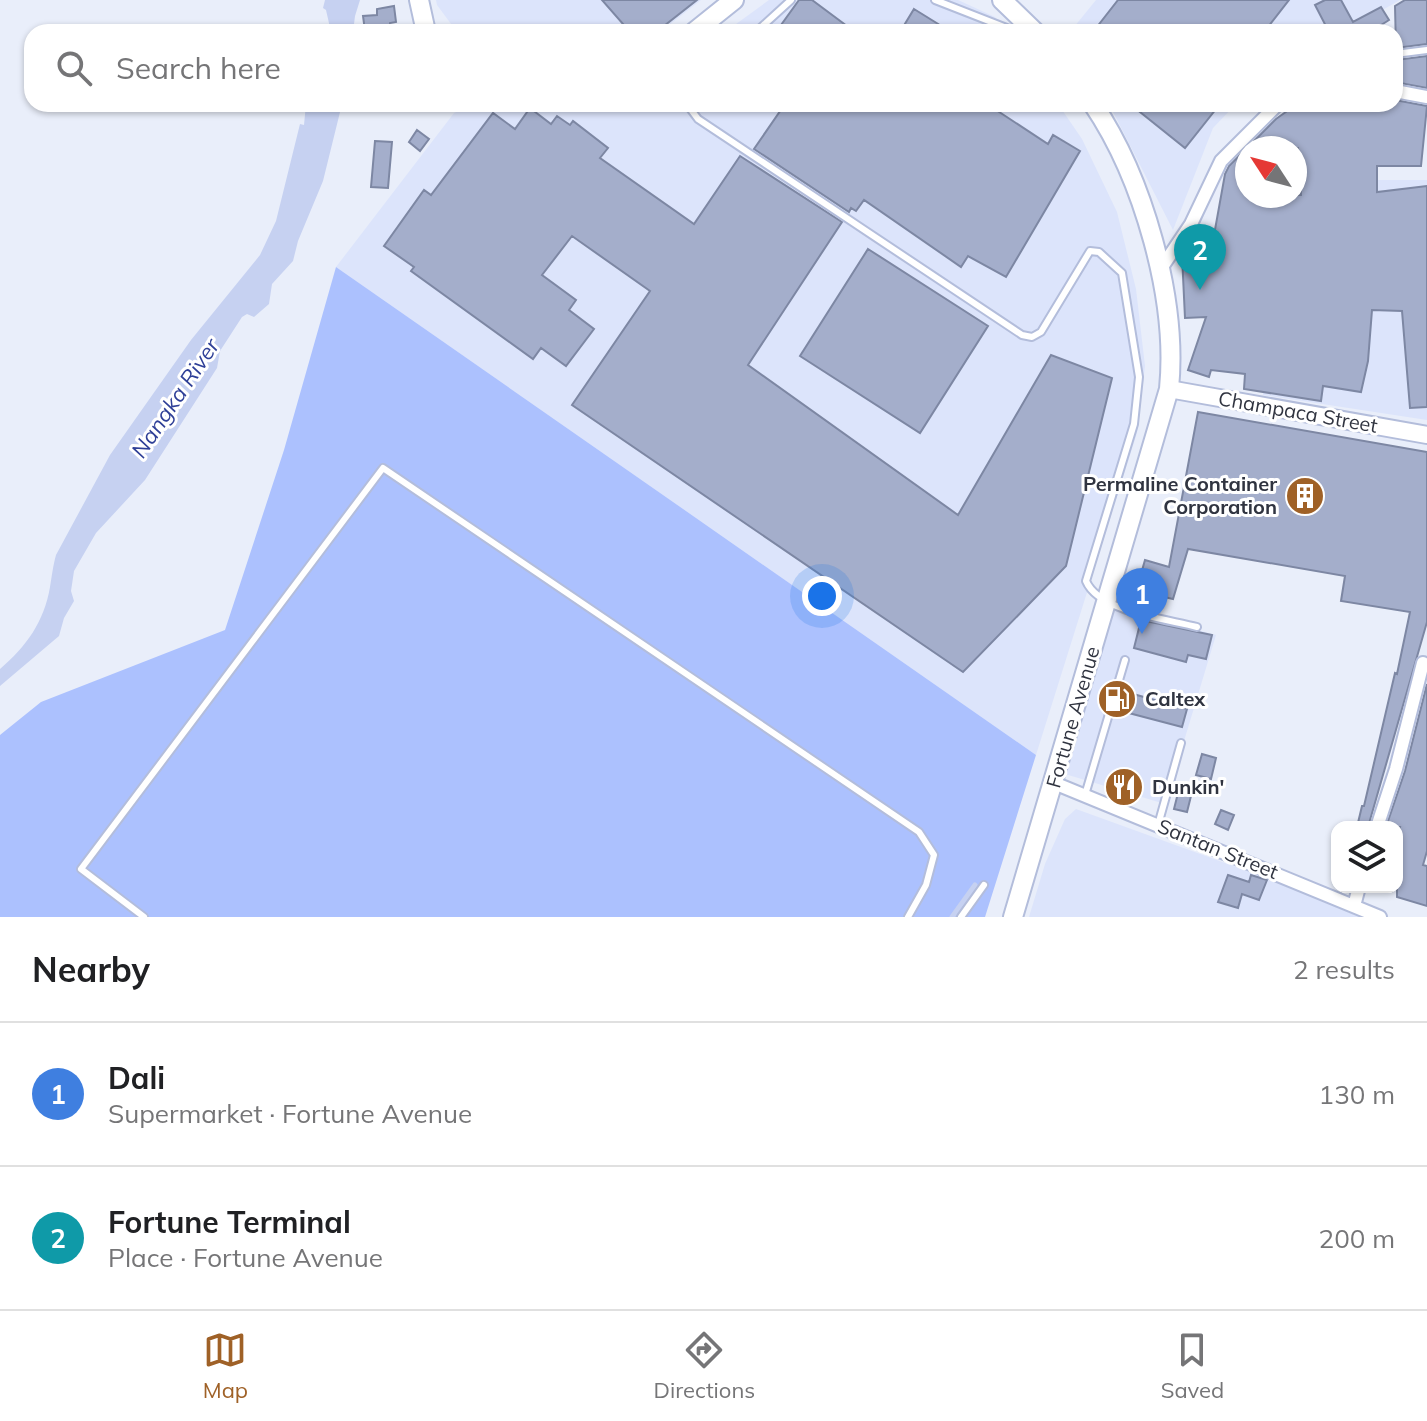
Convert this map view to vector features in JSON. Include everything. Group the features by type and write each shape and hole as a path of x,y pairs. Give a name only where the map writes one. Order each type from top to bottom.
{"main road":[{"path":"419,0 424,24"},
{"path":"704,24 734,0"},
{"path":"1002,0 1027,24"},
{"name":"Fortune Avenue","path":"1013,917 1169,389 1171,349 1160,270 1132,177 1121,150 1098,112"}],"street":[{"path":"1403,92 1427,97"},
{"path":"1160,270 1191,224 1221,161 1270,112"},
{"name":"Champaca Street","path":"1169,389 1427,435"},
{"path":"1379,821 1422,682 1423,663"},
{"name":"Santan Street","path":"1054,783 1380,917"},
{"path":"1354,906 1357,893"}],"lane":[{"path":"765,24 791,0"},
{"path":"935,0 996,24"},
{"path":"1403,53 1427,50"},
{"path":"693,112 698,119 1022,335 1032,337 1041,332 1090,251 1099,252 1122,273 1139,377 1134,424 1086,581 1093,592 1107,603 1197,627"},
{"path":"144,917 81,869 383,468 919,832 934,855 926,885 908,917"},
{"path":"1085,795 1125,660"},
{"path":"1158,825 1181,743"},
{"path":"961,917 984,885"}],"shaded area":[{"path":"436,0 701,0 670,24 451,24"},
{"path":"769,0 958,0 995,17 1001,24 736,24"},
{"path":"1096,0 1400,0 1358,24 1076,24"},
{"path":"1063,112 1082,139 1117,212 1136,289 1145,366 1137,433 1036,755 336,267 454,113"},
{"path":"1113,112 1228,112 1213,128 1173,230"},
{"path":"1307,180 1427,180 1427,420 1263,395 1276,208 1307,208"},
{"path":"336,267 1036,755 985,917 0,917 0,735 41,702 225,630 284,450"},
{"path":"1113,607 1216,635 1165,804 1065,774"},
{"path":"1076,809 1272,880 1360,917 1029,917 1045,864 1065,819"}],"water":[{"path":"325,0 360,0 354,24 329,24 323,8"},
{"name":"Nangka River","path":"305,112 340,112 323,181 293,261 272,284 269,304 254,317 247,314 242,317 220,351 217,368 145,480 96,533 74,571 71,591 74,601 64,618 59,636 0,686 0,669 26,643 38,623 47,600 56,555 110,455 191,340 260,255 276,221 300,124 304,125"}],"building":[{"path":"602,0 697,0 667,24 623,24"},
{"path":"799,0 812,0 844,24 782,24"},
{"path":"1118,0 1289,0 1270,24 1099,24"},
{"path":"1325,0 1341,0 1353,22 1381,7 1389,20 1383,24 1325,24 1315,5"},
{"path":"1405,0 1427,0 1427,44 1403,47 1403,24 1395,24 1395,6"},
{"path":"394,6 396,22 364,24 363,16 377,15 377,9"},
{"path":"914,9 938,24 905,24"},
{"path":"1427,56 1427,88 1403,84 1403,59"},
{"path":"1403,102 1427,106 1421,166 1377,166 1377,192 1427,186 1427,407 1410,408 1402,311 1372,310 1368,361 1361,392 1323,386 1321,401 1244,389 1245,374 1211,370 1209,377 1188,370 1206,317 1185,318 1182,255 1193,240 1211,252 1229,166 1235,160 1235,208 1307,208 1307,136 1259,136 1286,112 1403,112"},
{"path":"527,112 535,112 551,124 557,116 570,125 573,121 608,148 600,158 694,224 740,156 842,222 748,365 958,515 1051,355 1112,378 1066,566 963,672 572,405 650,291 572,236 542,275 576,300 569,310 594,329 566,366 541,348 533,359 411,271 414,267 384,246 424,190 431,195 493,113 515,129"},
{"path":"779,112 999,112 1048,144 1053,135 1080,151 1006,277 968,256 961,267 864,200 856,211 851,208 849,212 754,149"},
{"path":"1140,112 1214,112 1185,148"},
{"path":"417,130 429,139 420,151 409,142"},
{"path":"375,141 392,142 388,188 371,187"},
{"path":"868,249 988,326 920,433 800,356"},
{"name":"Permaline Container Corporation","path":"1198,412 1427,452 1427,622 1370,821 1358,821 1410,612 1341,601 1345,576 1188,549 1173,599 1164,597 1165,589 1158,612 1125,603 1130,586 1137,588 1145,560 1169,567"},
{"path":"1141,620 1212,635 1206,659 1188,655 1186,662 1134,648"},
{"path":"1427,684 1427,851 1423,865 1427,866 1427,906 1397,897 1397,893 1403,893 1403,821 1388,821 1405,771"},
{"path":"1126,692 1187,709 1182,727 1121,711"},
{"path":"1202,754 1216,758 1211,779 1196,775"},
{"path":"1178,793 1191,796 1187,812 1174,809"},
{"path":"1221,810 1234,815 1228,830 1215,824"},
{"path":"1228,875 1249,882 1251,875 1267,880 1259,900 1242,894 1238,908 1218,902"}],"waterway":[{"path":"952,917 975,885"}],"place":[{"name":"Fortune Terminal","path":"1200,290"},
{"name":"Permaline Container Corporation","path":"1305,496"},
{"name":"Dali","path":"1142,634"},
{"name":"Caltex","path":"1117,699"},
{"name":"Dunkin'","path":"1124,787"}]}
